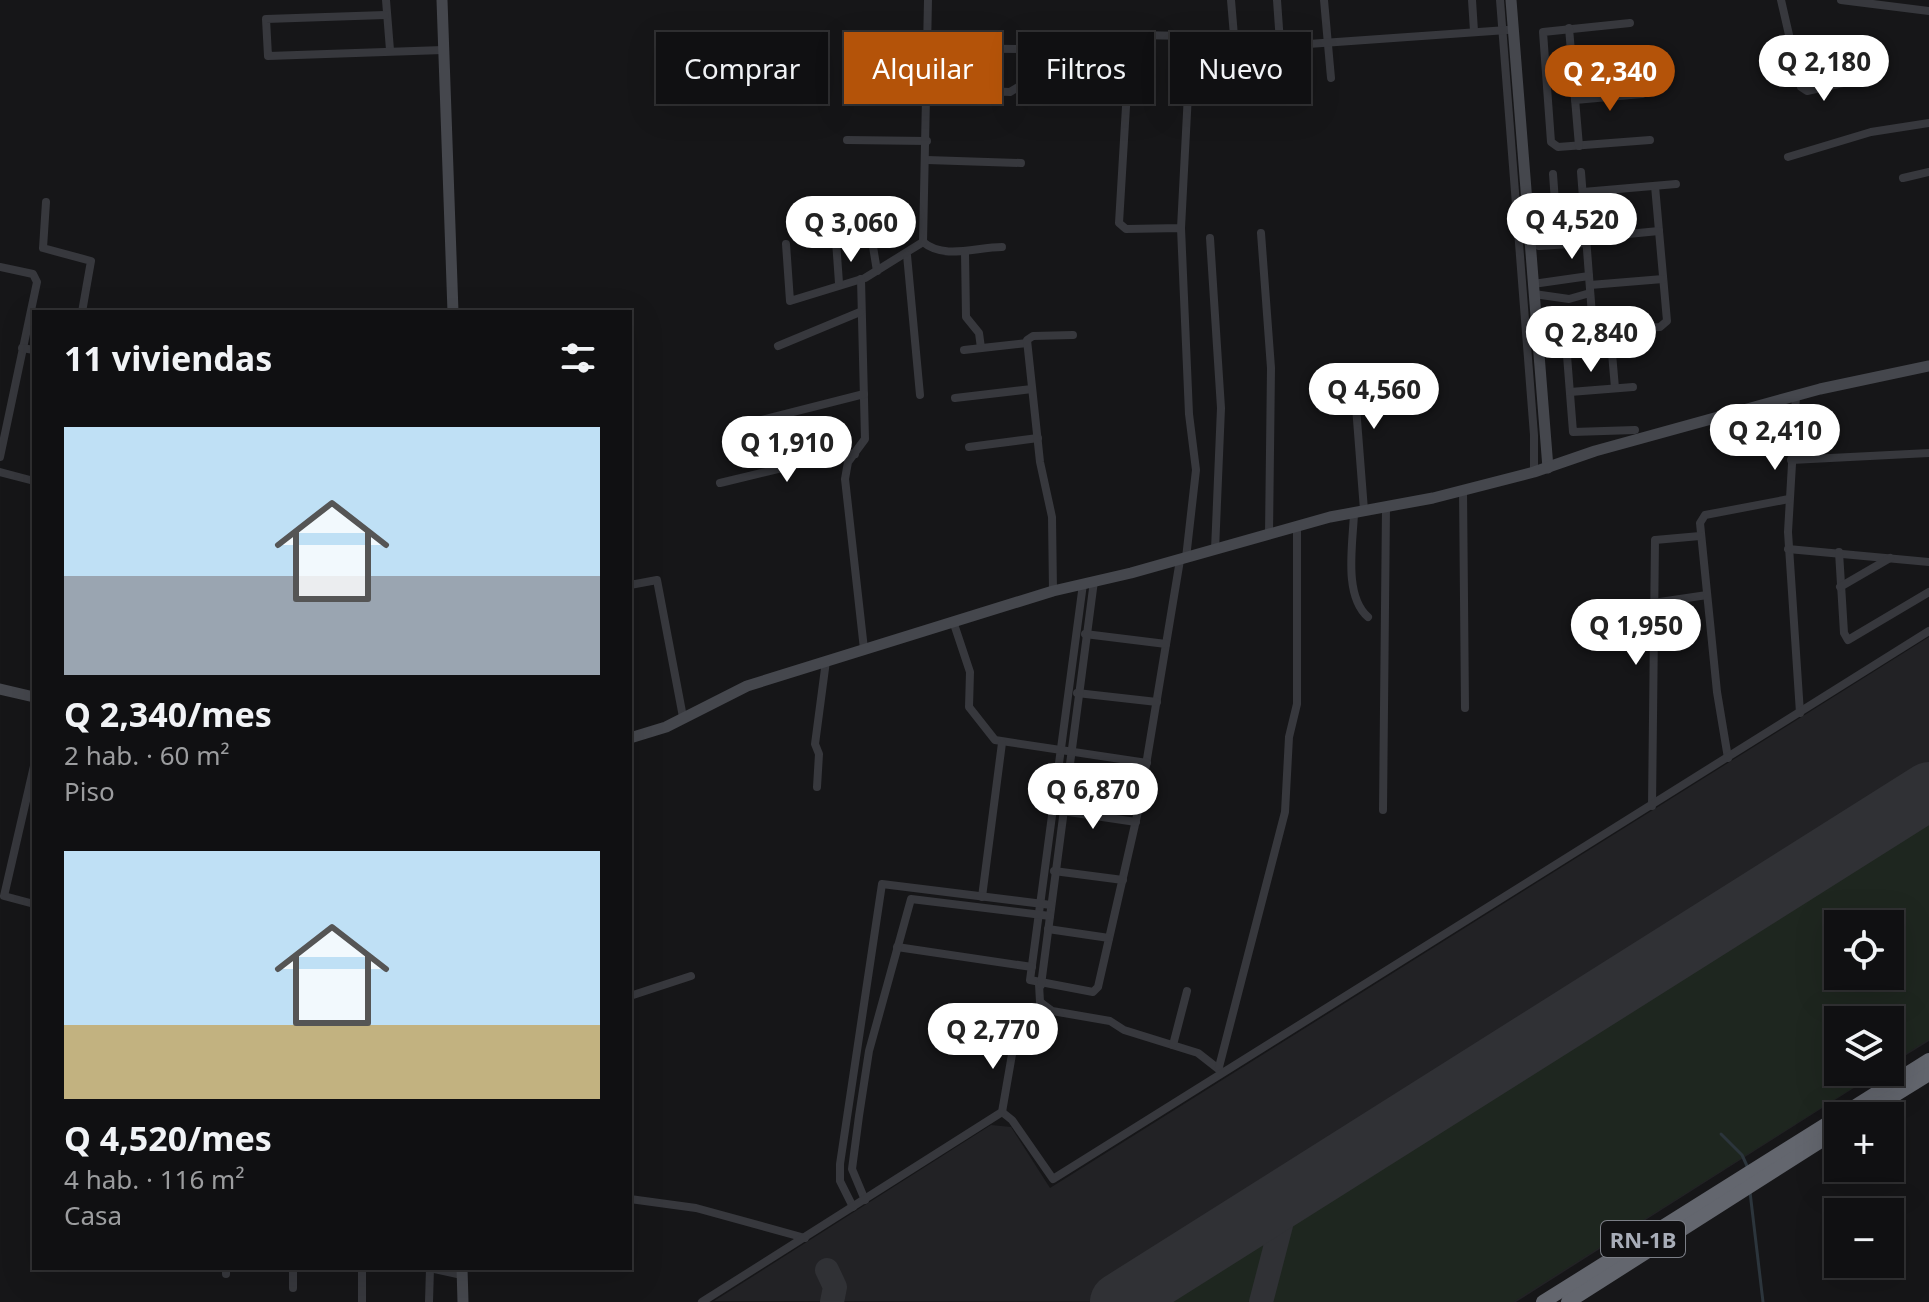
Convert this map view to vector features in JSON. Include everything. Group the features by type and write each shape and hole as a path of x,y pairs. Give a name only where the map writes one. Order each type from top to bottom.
{"highway":[{"name":"RN-1B","path":"1863,1102 1929,1060"},
{"path":"1884,1102 1929,1074"},
{"name":"RN-1B","path":"1568,1302 1824,1127"},
{"name":"RN-1B","path":"1543,1302 1824,1138"}],"street":[{"path":"386,0 390,50"},
{"path":"442,0 453,310"},
{"path":"927,32 928,0"},
{"path":"1231,0 1235,32"},
{"path":"1277,0 1279,32"},
{"path":"1324,0 1331,78"},
{"path":"1472,0 1474,31"},
{"path":"1500,0 1508,30 1548,468"},
{"path":"1511,0 1508,30 1534,472"},
{"path":"1781,0 1801,87 1807,91 1843,83"},
{"path":"1841,0 1929,11"},
{"path":"385,15 266,19 268,56 443,50"},
{"path":"1630,23 1542,33 1552,144 1579,146 1650,140"},
{"path":"1569,28 1579,146"},
{"path":"1311,43 1508,30"},
{"path":"1037,984 1096,991 1136,822 1183,559 1196,467 1189,414 1181,228 1191,36 1134,35 1130,40 1119,223 1126,229 1181,228"},
{"path":"1573,74 1637,69"},
{"path":"1575,100 1642,94"},
{"path":"786,244 790,301 839,283 861,279 907,255 923,242 927,104"},
{"path":"1788,157 1871,132 1929,123"},
{"path":"847,140 927,141"},
{"path":"927,160 1021,163"},
{"path":"1581,172 1593,328 1610,330 1664,325 1655,186"},
{"path":"1903,178 1929,172"},
{"path":"1553,174 1558,244"},
{"path":"1583,192 1676,184"},
{"path":"46,202 43,248 91,261 82,310"},
{"path":"868,216 877,271"},
{"path":"1539,246 1659,231"},
{"path":"839,283 836,241 847,235 871,233"},
{"path":"1261,233 1271,368 1269,534"},
{"path":"1210,238 1221,408 1215,550"},
{"path":"923,242 935,250 965,252 978,247 1002,247"},
{"path":"965,252 966,317 979,333 981,348"},
{"path":"907,255 920,395"},
{"path":"0,267 36,278 0,457"},
{"path":"861,279 865,439 848,462 845,479 864,649"},
{"path":"1534,289 1663,279"},
{"path":"1534,289 1569,299 1590,285"},
{"path":"778,346 860,312"},
{"path":"1544,332 1584,328"},
{"path":"1565,330 1574,434 1635,430"},
{"path":"1610,330 1615,388"},
{"path":"964,350 1027,343 1033,336 1073,335"},
{"path":"1027,343 1038,438 1051,509 1053,591"},
{"path":"22,348 32,350"},
{"path":"632,737 683,717 737,690 1053,591 1183,559 1297,526 1534,472 1610,447 1876,375 1929,366"},
{"path":"1322,408 1319,376 1354,369 1359,511 1354,591 1359,608 1368,617"},
{"path":"1570,392 1633,387"},
{"path":"955,398 1032,389"},
{"path":"746,424 864,394"},
{"path":"1796,396 1788,549 1800,713"},
{"path":"0,403 11,406"},
{"path":"969,447 1038,438"},
{"path":"720,483 845,453 855,454"},
{"path":"1791,460 1929,453"},
{"path":"0,472 32,480"},
{"path":"1463,490 1465,708"},
{"path":"1728,758 1700,523 1705,515 1789,499"},
{"path":"1383,810 1386,507"},
{"path":"1221,1071 1285,812 1289,737 1297,704 1297,526"},
{"path":"1652,806 1655,540 1700,536"},
{"path":"1788,549 1929,562"},
{"path":"1839,552 1844,637 1849,640 1929,592"},
{"path":"1840,587 1890,558"},
{"path":"632,585 657,580 683,717"},
{"path":"1089,583 1076,633 1032,967 1040,1002 1052,1011 1110,1021 1198,1053 1221,1071"},
{"path":"1037,984 1050,916 1080,693 1089,583"},
{"path":"1653,603 1707,595"},
{"path":"954,624 970,672 969,707 991,737 1002,743 1147,763"},
{"path":"1002,1112 1012,1120 1053,1179 1221,1071 1652,806 1929,631"},
{"path":"1076,633 1166,644"},
{"path":"817,787 819,754 815,744 826,661"},
{"path":"0,689 32,697"},
{"path":"1068,692 1157,702"},
{"path":"980,906 1002,743"},
{"path":"32,775 4,896 32,903"},
{"path":"1053,809 1136,822"},
{"path":"1045,870 1123,880"},
{"path":"853,1207 840,1181 882,884 1051,905"},
{"path":"865,1200 852,1169 869,1051 912,897 1050,916"},
{"path":"1048,929 1109,938"},
{"path":"897,947 1032,967"},
{"path":"632,995 691,976"},
{"path":"1173,1045 1187,991"},
{"path":"702,1302 1002,1112 1019,1014 992,1007 985,1029"},
{"path":"859,1035 872,1038"},
{"path":"857,1049 869,1051"},
{"path":"847,1115 859,1116"},
{"path":"632,1199 696,1208 805,1238"},
{"path":"293,1270 293,1288"},
{"path":"362,1270 362,1302"},
{"path":"429,1302 430,1270"},
{"path":"462,1271 463,1302"}],"shaded area":[{"path":"1929,637 1929,1041 1904,1056 1904,1006 1824,1006 1824,1086 1857,1086 1832,1102 1824,1102 1824,1107 1516,1302 714,1301 991,1125 1011,1127 1050,1188"},
{"path":"1929,808 1929,1039 1904,1055 1904,1006 1824,1006 1824,1086 1856,1086 1830,1102 1824,1102 1824,1106 1513,1302 1271,1302 1292,1211 1308,1198"},
{"path":"1254,1236 1262,1240 1265,1251 1254,1302 1143,1302 1246,1237"}],"waterway":[{"path":"1721,1134 1742,1155 1748,1168"},
{"path":"1750,1192 1763,1302"}],"taxiway":[{"path":"1261,1302 1285,1210 1300,1190 1321,1174"},
{"path":"1235,1229 1264,1224 1273,1230 1275,1243"},
{"path":"827,1270 835,1287 832,1302"}],"runway":[{"path":"1119,1302 1929,791"}]}
